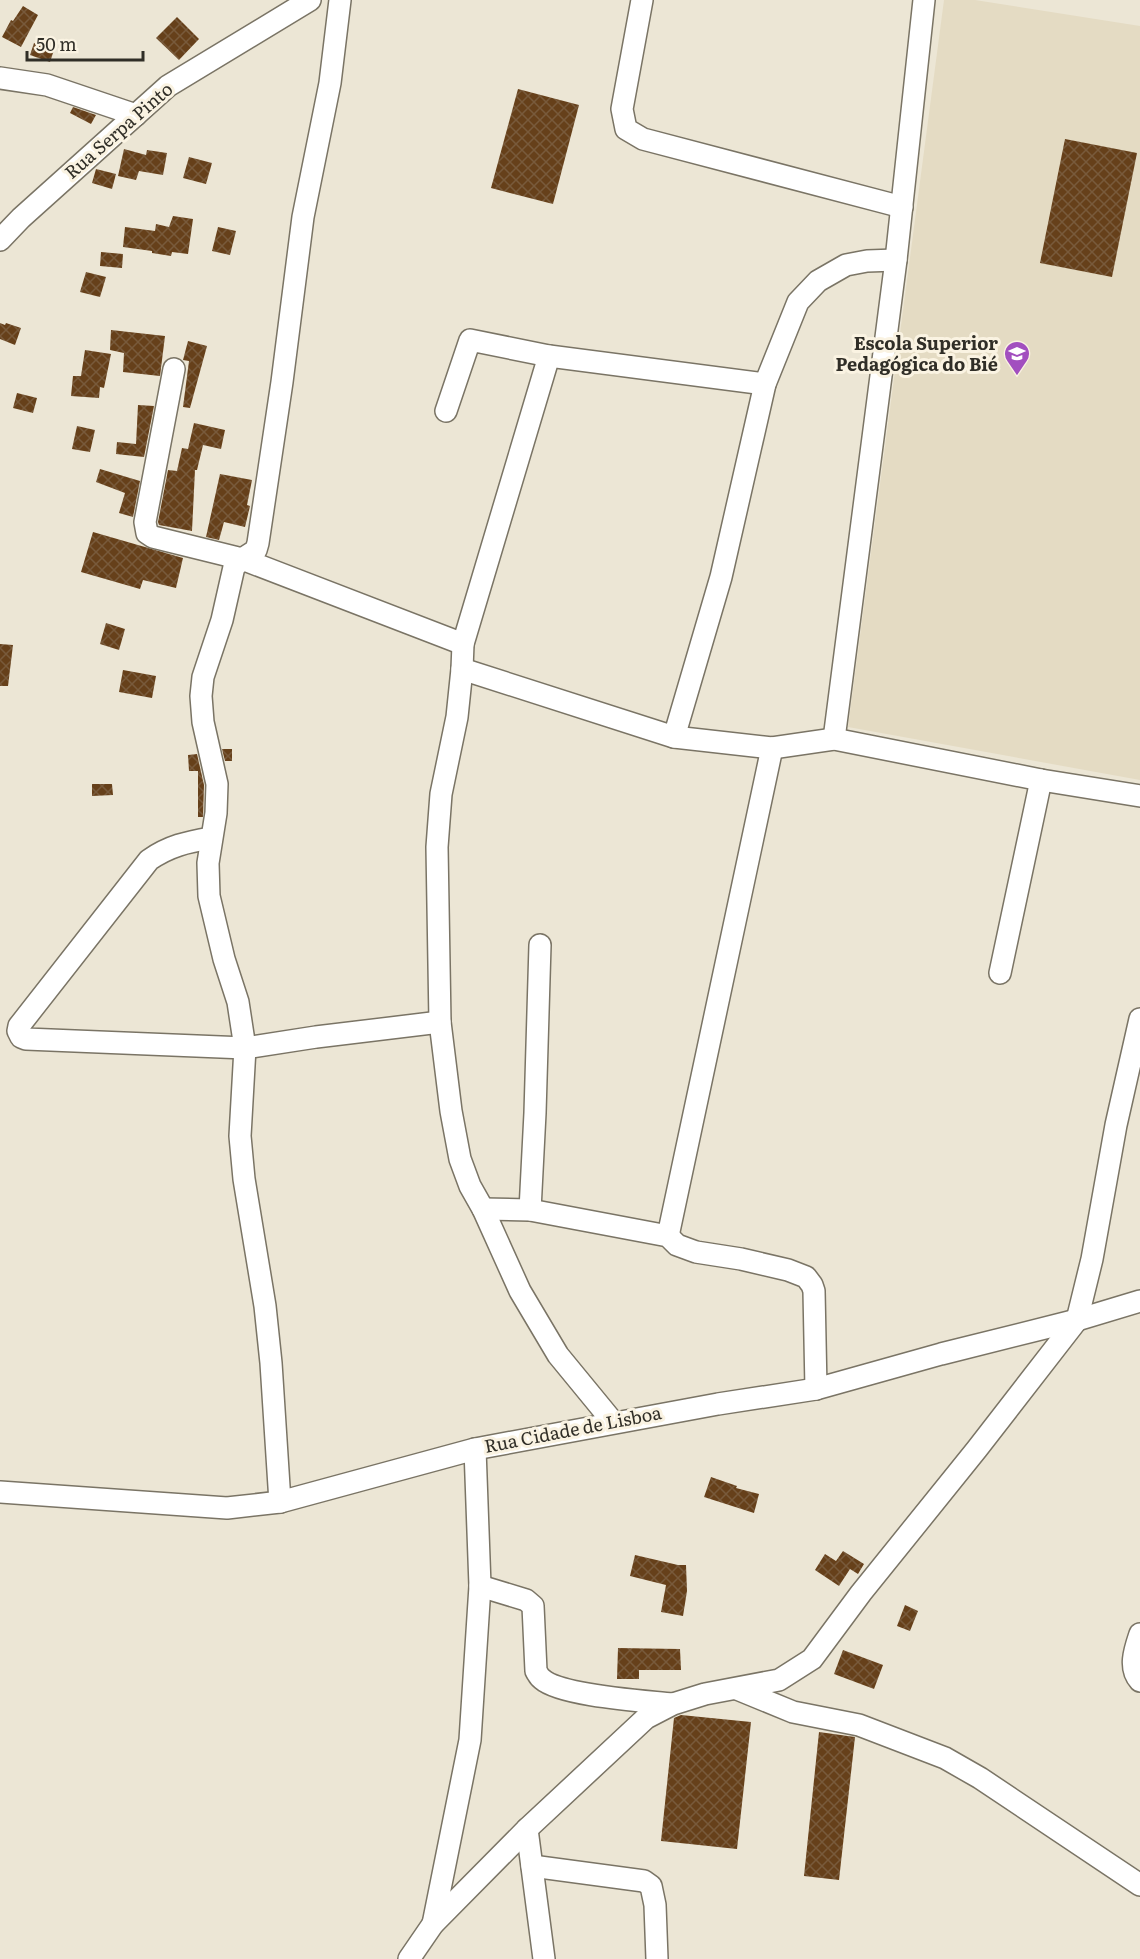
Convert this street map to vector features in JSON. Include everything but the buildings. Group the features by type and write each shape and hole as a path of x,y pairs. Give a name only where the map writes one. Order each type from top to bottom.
{"street":[{"path":"280,1502 270,1352 244,1179 240,1136 245,1048 238,1002 224,959 209,896 208,863 216,813 216,784 203,722 201,696 203,677 222,620 234,567 256,550 258,543 303,217 330,82 340,0"},
{"path":"642,0 622,109 626,129 643,139 902,207"},
{"path":"834,739 896,260 924,0"},
{"name":"Rua Serpa Pinto","path":"0,240 21,218 168,86 303,2"},
{"path":"0,78 47,85 136,115"},
{"path":"675,736 721,577 765,384 798,302 818,281 846,266 867,261 896,260"},
{"path":"446,411 470,340 549,356 765,384"},
{"path":"549,356 463,644 457,717 441,794 437,847 440,1022 451,1111 460,1159 470,1186 483,1209 520,1292 553,1346 613,1422"},
{"path":"174,369 145,522 147,533 153,537 242,559 463,644"},
{"path":"462,669 675,736 772,748 834,739 1041,780 1140,796"},
{"path":"668,1236 772,748"},
{"path":"1000,974 1041,780"},
{"path":"211,838 182,843 163,850 149,860 19,1026 20,1035 26,1039 245,1048 440,1022"},
{"path":"530,1210 540,945"},
{"path":"409,1959 433,1924 527,1829 646,1718 673,1704 705,1694 779,1680 812,1659 861,1593 977,1449 1077,1320 1092,1260 1116,1125 1140,1019"},
{"path":"483,1209 530,1210 668,1236 676,1245 696,1252 741,1259 788,1270 806,1277 814,1292 816,1389"},
{"name":"Rua Cidade de Lisboa","path":"0,1492 227,1508 280,1502 475,1449 613,1422 816,1389 941,1354 1077,1320 1140,1300"},
{"path":"433,1924 470,1740 480,1586 475,1449"},
{"path":"480,1586 526,1600 533,1606 536,1671 542,1680 585,1694 673,1704"},
{"path":"1140,1634 1133,1655 1136,1677 1140,1681"},
{"path":"737,1689 793,1712 859,1725 945,1758 980,1778 1140,1885"},
{"path":"527,1829 544,1959"},
{"path":"532,1866 644,1881 651,1886 655,1905 657,1959"}],"shaded area":[{"name":"Escola Superior Pedagógica do Bié","path":"944,0 975,0 1140,26 1140,780 848,727"}],"place":[{"name":"Escola Superior Pedagógica do Bié","path":"1017,377"}]}
